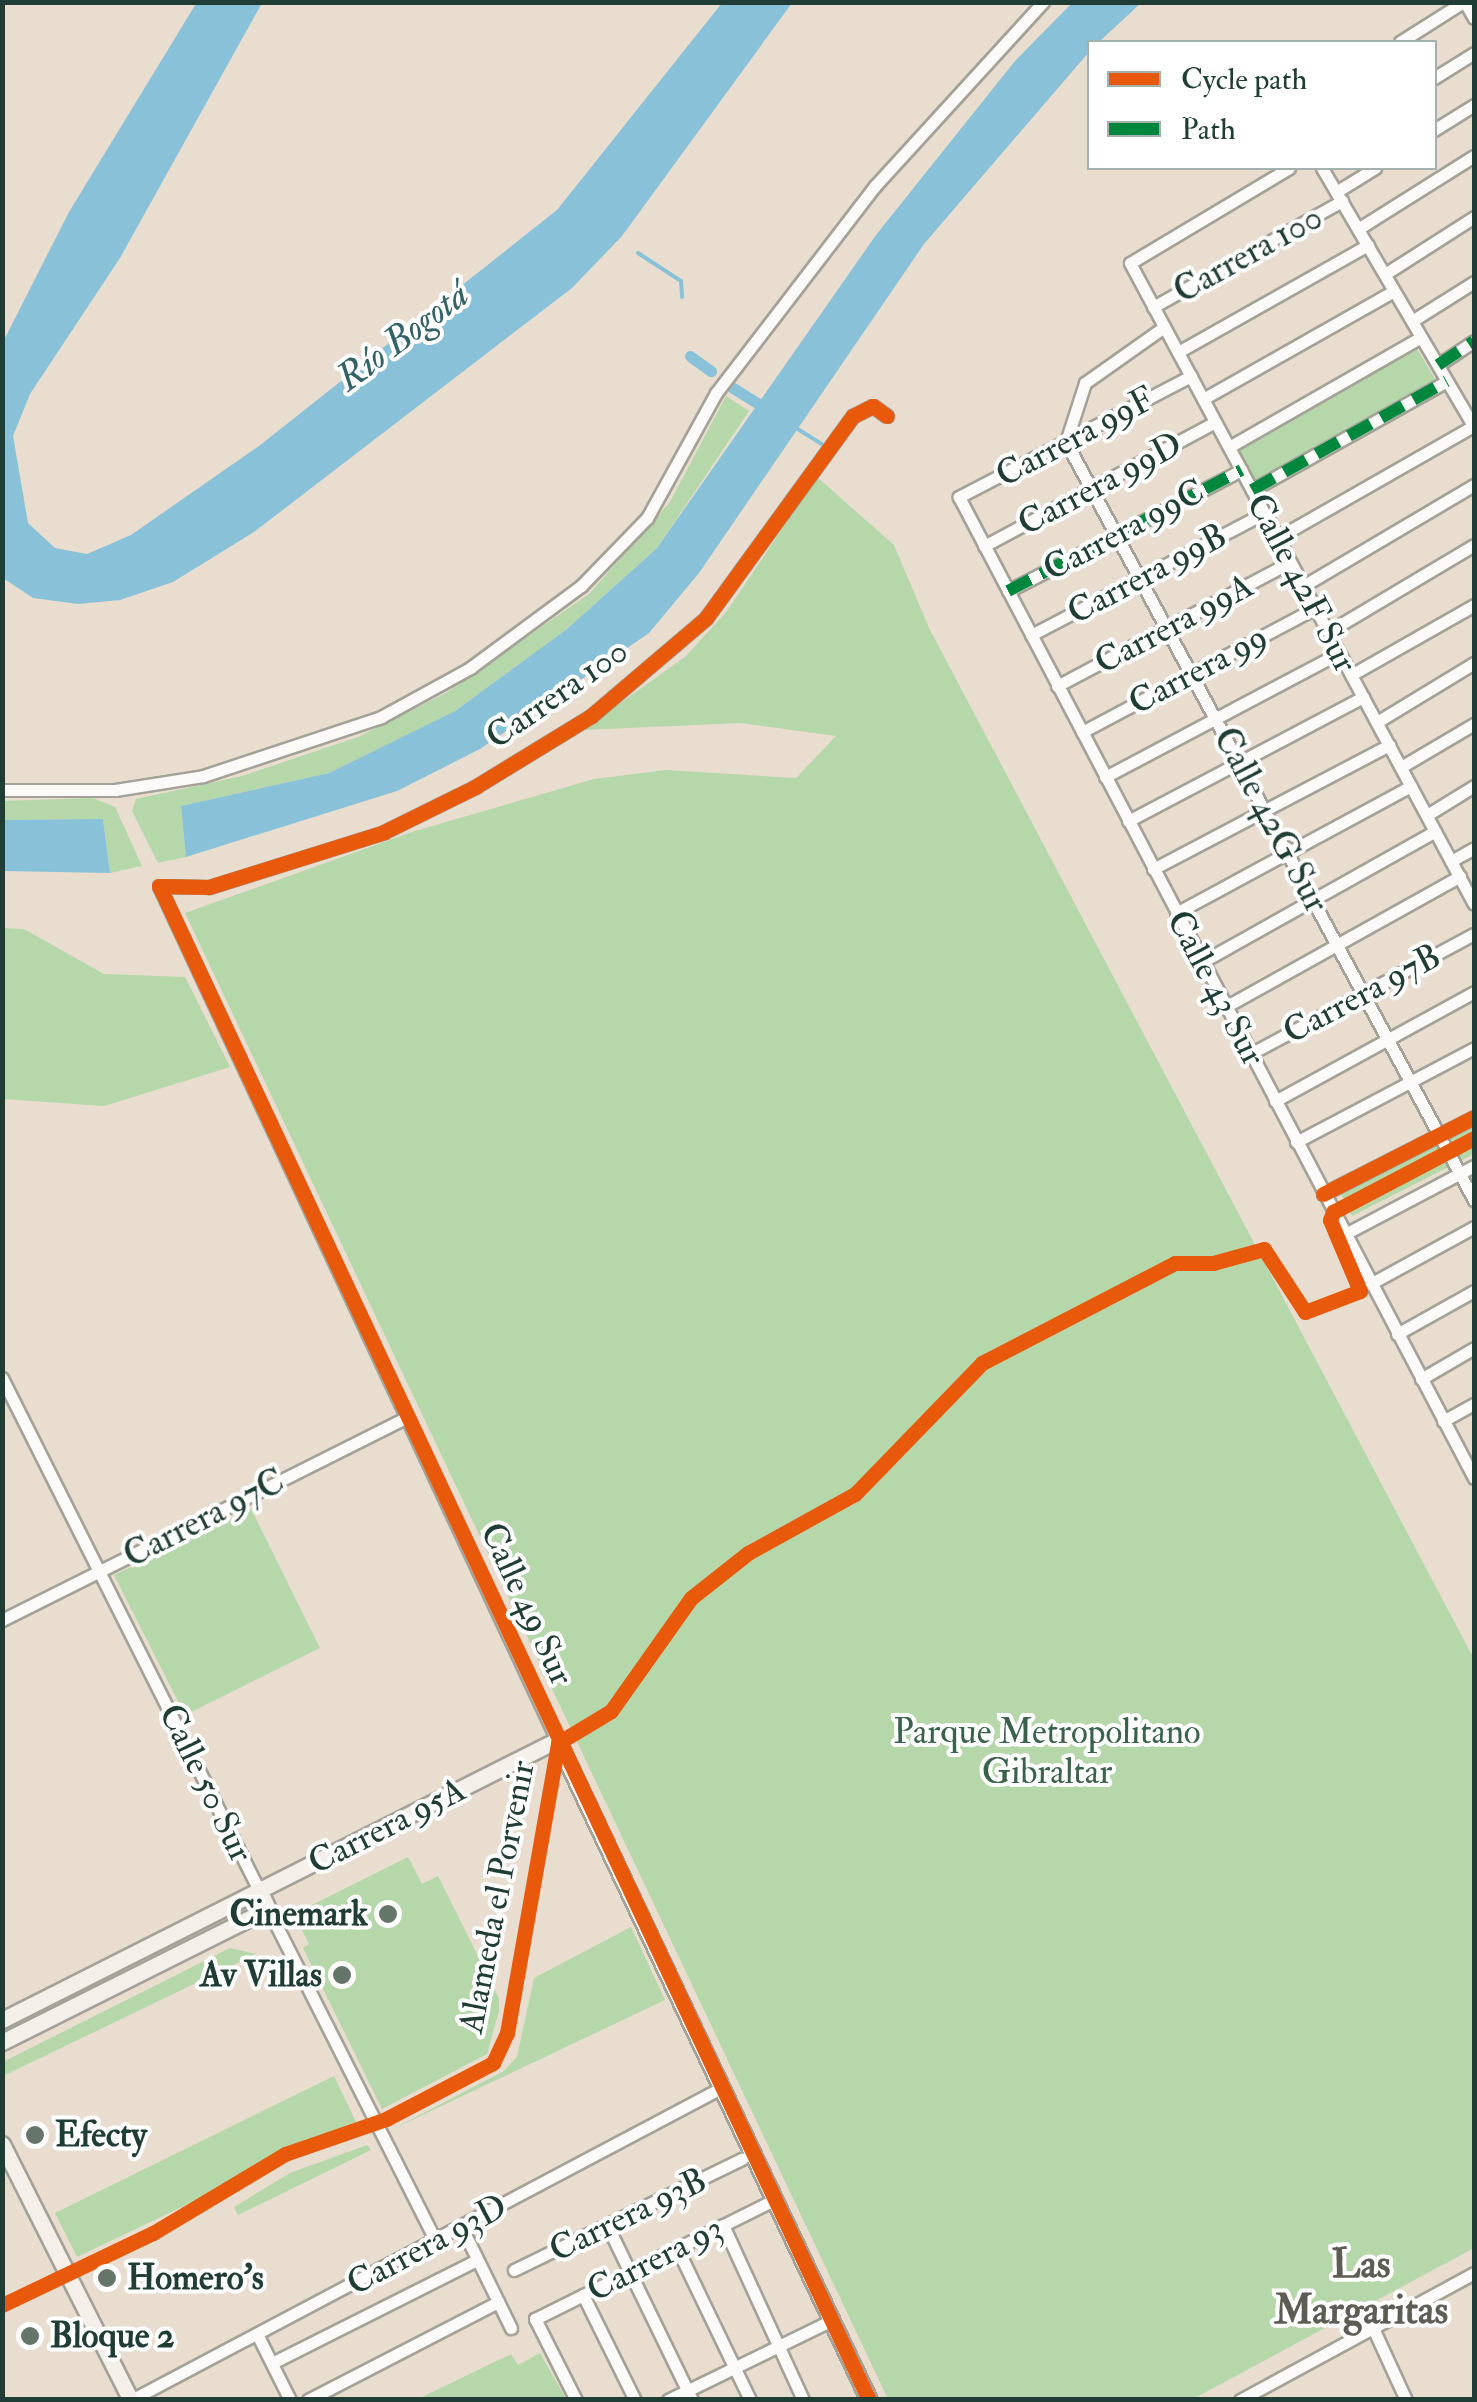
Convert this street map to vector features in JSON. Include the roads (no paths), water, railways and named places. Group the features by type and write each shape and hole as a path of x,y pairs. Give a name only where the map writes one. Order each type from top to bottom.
{"street":[{"path":"2,790 115,790 203,776 381,716 470,668 581,586 646,518 716,393 875,186 1042,2"},
{"path":"1403,40 1464,2 1474,18"},
{"path":"1437,76 1474,53"},
{"path":"1437,128 1474,105"},
{"path":"1358,229 1474,156"},
{"name":"Calle 42F Sur","path":"1286,170 1130,263 1474,904"},
{"path":"1278,538 1472,419 1323,170"},
{"name":"Carrera 100","path":"1154,307 1339,196 1372,170"},
{"path":"1385,274 1471,219 1474,234"},
{"path":"1178,352 1368,245"},
{"path":"1412,321 1474,282"},
{"path":"1203,400 1394,291"},
{"path":"1066,442 1086,382 1164,326"},
{"path":"1229,448 1422,337"},
{"path":"1438,365 1474,342"},
{"name":"Carrera 99F","path":"959,497 1190,376"},
{"path":"1252,490 1447,381"},
{"name":"Carrera 100","path":"158,886 209,887 384,832 475,787 590,716 706,618 853,416 873,406 887,416"},
{"name":"Carrera 99D","path":"984,546 1215,422"},
{"name":"Calle 42G Sur","path":"1066,442 1474,1200"},
{"name":"Carrera 99C","path":"1008,591 1241,470"},
{"path":"1303,586 1474,485"},
{"name":"Calle 43 Sur","path":"959,497 1420,1379 1473,1473"},
{"name":"Carrera 99B","path":"1031,635 1264,513"},
{"path":"1328,632 1474,545"},
{"name":"Carrera 99A","path":"1057,686 1290,562"},
{"path":"1351,675 1474,605"},
{"name":"Carrera 99","path":"1082,732 1315,608"},
{"path":"1105,777 1340,653"},
{"path":"1376,722 1474,663"},
{"path":"1128,821 1363,697"},
{"path":"1401,767 1474,724"},
{"path":"1153,869 1389,744"},
{"path":"1176,913 1411,786"},
{"path":"1426,815 1474,786"},
{"path":"1202,962 1436,832"},
{"path":"1451,861 1474,848"},
{"path":"1225,1006 1460,876"},
{"name":"Calle 49 Sur","path":"158,886 870,2400"},
{"name":"Carrera 97B","path":"1250,1054 1474,934"},
{"path":"1275,1102 1474,992"},
{"path":"1296,1142 1474,1048"},
{"path":"1324,1194 1474,1117"},
{"path":"1345,1234 1474,1166"},
{"path":"1370,1284 1474,1227"},
{"path":"1397,1334 1474,1291"},
{"path":"1420,1379 1474,1348"},
{"name":"Calle 50 Sur","path":"2,1378 436,2242"},
{"path":"1443,1421 1474,1404"},
{"name":"Carrera 97C","path":"2,1620 407,1417"},
{"name":"Carrera 95A","path":"2,2020 557,1740"},
{"path":"2,2042 268,1908"},
{"name":"Carrera 93D","path":"131,2400 721,2088"},
{"path":"2,2144 131,2400"},
{"name":"Carrera 93B","path":"514,2270 742,2159"},
{"name":"Carrera 93","path":"576,2400 536,2319 774,2200"},
{"path":"607,2225 690,2395"},
{"path":"723,2225 802,2400"},
{"path":"468,2240 510,2328"},
{"path":"678,2248 750,2400"},
{"path":"272,2363 477,2260"},
{"path":"1240,2400 1474,2273"},
{"path":"584,2295 634,2400"},
{"path":"308,2400 498,2302"},
{"path":"668,2400 690,2395 735,2367 832,2320"},
{"path":"1373,2328 1406,2400"},
{"path":"258,2334 290,2400"}],"water":[{"name":"Río Bogotá","path":"197,2 262,3 120,258 30,394 13,436 28,523 55,548 87,554 131,535 259,446 557,210 722,3 792,3 622,236 572,288 254,532 173,582 120,600 78,604 33,598 3,578 3,342 69,212"},
{"path":"1072,3 1141,3 1101,40 1087,40 1087,54 924,244 699,573 649,633 480,749 397,791 186,857 181,806 329,773 455,711 567,629 657,548 876,235 1015,61"},
{"path":"103,819 110,873 3,871 3,820"}],"waterway":[{"path":"638,253 681,281 682,297"},
{"path":"690,356 711,371"},
{"path":"733,388 766,409"},
{"path":"796,428 822,444"}],"place":[{"name":"Cinemark","path":"388,1914"},
{"name":"Av Villas","path":"342,1975"},
{"name":"Efecty","path":"35,2135"},
{"name":"Homero's","path":"107,2278"},
{"name":"Bloque 2","path":"30,2336"}],"district":[{"name":"Las Margaritas","path":"1361,2288"}],"park label":[{"name":"Parque Metropolitano Gibraltar","path":"1047,1752"}]}
